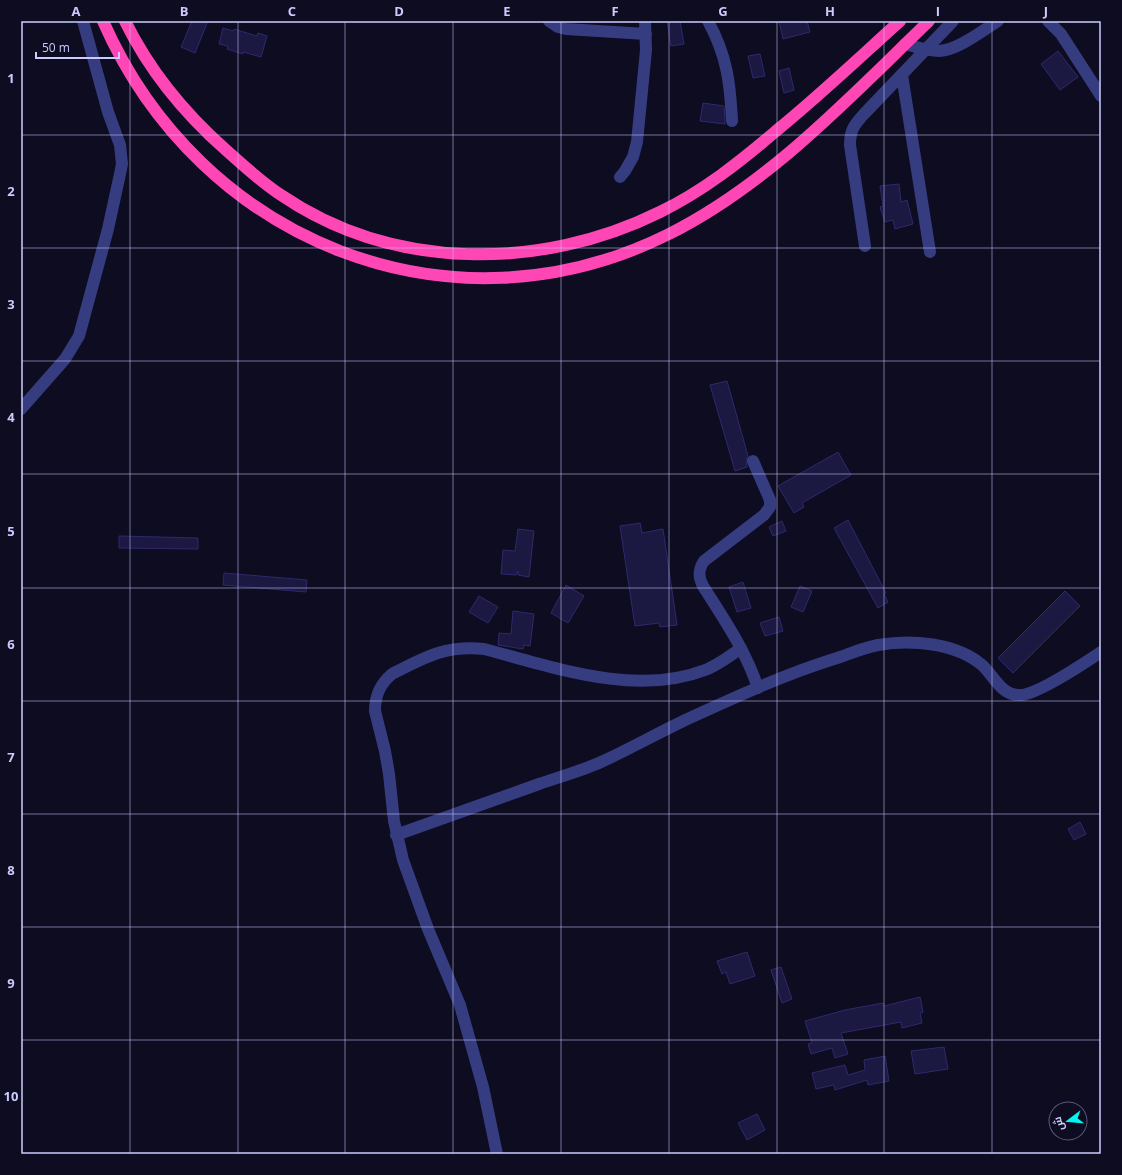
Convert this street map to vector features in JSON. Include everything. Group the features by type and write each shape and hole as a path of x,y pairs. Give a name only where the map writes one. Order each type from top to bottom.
{"highway":[{"path":"103,21 123,62 136,84 168,127 205,166 246,200 268,215 305,236 356,257 401,270 473,279 524,277 574,269 623,254 670,233 716,207 782,158 824,121 929,21"},
{"path":"125,21 150,65 180,104 215,140 246,168 282,196 325,220 374,239 425,251 479,255 534,251 587,240 637,223 682,201 724,174 765,141 810,103 900,21"}],"street":[{"path":"21,409 65,359 79,336 108,229 122,164 120,145 108,112 84,21"},
{"path":"549,21 558,27 566,29 646,34"},
{"path":"620,178 633,157 637,142 646,50 645,21"},
{"path":"708,21 720,45 725,60 732,121"},
{"path":"865,246 850,145 850,133 864,114 953,21"},
{"path":"905,44 940,51 954,47 998,21"},
{"path":"1048,21 1055,26 1061,34 1101,96"},
{"path":"902,75 930,252"},
{"path":"753,461 770,500 769,510 704,561 700,571 701,581 751,666 758,688"},
{"path":"396,835 599,763 694,716 797,671 873,646 892,643 918,643 949,648 961,652 981,664 1006,692 1017,695 1029,694 1076,669 1101,652"},
{"path":"497,1154 482,1087 460,1005 408,878 396,835 389,774 375,711 378,690 392,674 432,654 443,651 469,648 484,650 585,675 622,680 656,681 674,679 706,670 721,662 741,648"}],"building":[{"path":"192,21 208,21 195,53 181,47"},
{"path":"667,21 680,21 684,44 671,46"},
{"path":"779,21 807,21 810,32 783,39"},
{"path":"223,28 233,31 234,29 257,36 258,33 267,36 261,57 243,52 243,54 227,49 228,46 219,44"},
{"path":"1058,51 1078,77 1060,90 1041,64"},
{"path":"760,54 765,76 753,78 748,56"},
{"path":"789,68 794,90 784,93 779,71"},
{"path":"703,103 724,106 725,124 700,121"},
{"path":"899,184 901,202 907,200 913,224 895,229 893,220 885,222 880,207 883,206 880,186"},
{"path":"727,381 748,456 746,461 747,467 735,471 710,385"},
{"path":"838,452 851,475 802,503 804,507 794,513 778,486"},
{"path":"848,520 886,593 884,594 888,602 878,608 834,528"},
{"path":"782,521 786,531 773,536 769,527"},
{"path":"640,523 642,533 663,529 677,625 660,627 659,623 635,626 620,526"},
{"path":"518,529 534,531 529,577 518,575 518,571 516,575 501,574 503,550 515,551"},
{"path":"119,536 198,538 198,549 119,548"},
{"path":"224,573 307,580 306,592 223,585"},
{"path":"743,582 751,608 737,612 729,587"},
{"path":"566,585 584,596 568,623 551,613"},
{"path":"800,586 812,591 803,612 791,607"},
{"path":"1065,591 1080,606 1013,673 998,658"},
{"path":"479,596 498,607 488,623 469,612"},
{"path":"513,611 534,614 530,646 524,645 523,649 498,645 499,633 511,634"},
{"path":"779,617 783,631 765,636 760,623"},
{"path":"1080,822 1086,834 1074,840 1068,829"},
{"path":"747,952 755,976 730,984 726,972 722,974 717,961"},
{"path":"781,967 792,999 782,1003 771,970"},
{"path":"920,997 923,1012 920,1013 922,1023 902,1028 901,1022 841,1033 848,1054 835,1058 832,1048 811,1054 808,1044 812,1043 805,1021 845,1010 883,1003 884,1006"},
{"path":"944,1047 948,1069 915,1074 911,1051"},
{"path":"885,1056 889,1081 868,1085 867,1080 835,1090 834,1085 816,1089 812,1073 845,1065 848,1075 865,1070 864,1060"},
{"path":"757,1114 765,1130 747,1140 738,1123"}]}
